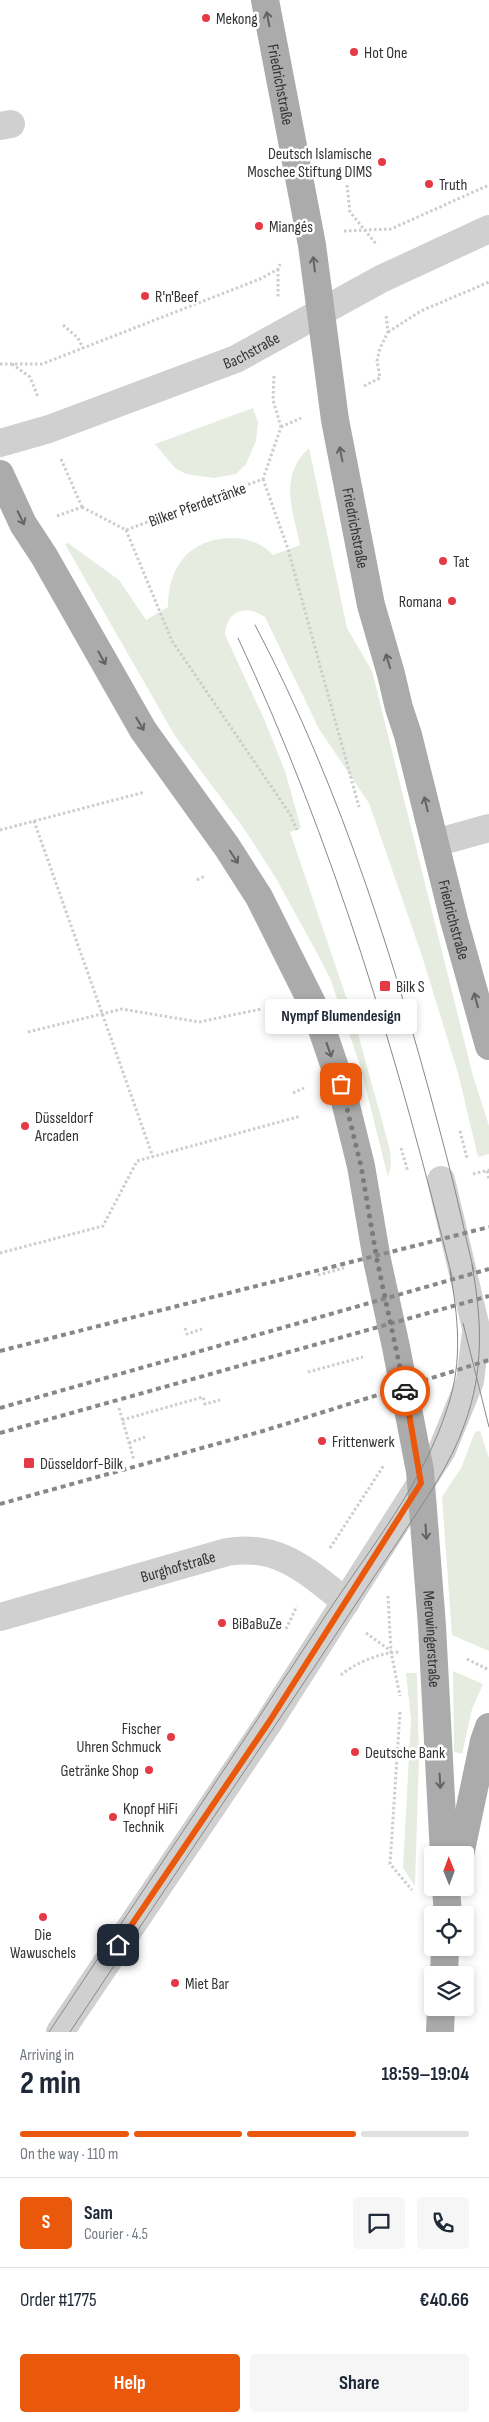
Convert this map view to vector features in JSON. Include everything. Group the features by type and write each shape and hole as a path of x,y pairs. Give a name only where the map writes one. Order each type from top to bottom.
{"main road":[{"name":"Friedrichstraße","path":"264,0 312,245 334,420 371,605 411,745 489,1046"},
{"path":"0,474 23,524 44,556 153,746 227,847 259,897 315,1009 350,1115 377,1260 412,1423"},
{"name":"Merowingerstraße","path":"412,1423 421,1483 443,1846"},
{"path":"462,1846 484,1741 489,1727"},
{"path":"440,2032 441,2016"}],"street":[{"name":"Bachstraße","path":"0,442 49,429 236,359 415,261 489,229"},
{"path":"436,843 489,828"},
{"path":"440,1180 489,1382"},
{"path":"60,2032 269,1722 442,1450 470,1381 476,1332"},
{"name":"Burghofstraße","path":"0,1617 227,1552 244,1549 257,1549 280,1555 346,1602"}],"path":[{"path":"347,184 350,212 376,242 376,246"},
{"path":"339,234 345,231 391,229 489,184"},
{"path":"278,288 278,269 282,262"},
{"path":"0,364 42,364 260,279 278,269"},
{"path":"358,389 380,378 377,361 380,348 388,332 421,312 489,282"},
{"path":"386,312 388,332"},
{"path":"63,325 78,338 83,348"},
{"path":"12,364 30,377 32,382"},
{"path":"273,400 280,427 303,417"},
{"name":"Bilker Pferdetränke","path":"126,530 263,480 280,427"},
{"path":"263,480 288,549 359,807"},
{"path":"48,519 82,506 126,530 172,641 290,814 298,830"},
{"path":"0,830 142,794 174,774"},
{"path":"34,821 153,1157"},
{"path":"197,880 206,876"},
{"path":"28,1032 122,1008 199,1022 261,1009"},
{"path":"293,1093 304,1088"},
{"path":"0,1253 103,1226 138,1161 301,1116"},
{"path":"460,1132 471,1174"},
{"path":"401,1148 410,1179"},
{"path":"487,1171 489,1179"},
{"path":"185,1328 187,1334 202,1329"},
{"path":"308,1372 396,1347"},
{"path":"122,1420 203,1397 205,1404 220,1400"},
{"path":"119,1408 134,1460"},
{"path":"326,1554 412,1423"},
{"path":"129,1443 145,1437"},
{"path":"390,1603 391,1652 401,1703 390,1864 409,1888 447,1905"},
{"path":"360,1629 391,1652"},
{"path":"334,1681 348,1669 391,1652"}],"shaded area":[{"path":"253,408 258,422 256,441 246,464 236,474 214,478 186,474 175,468 155,444"},
{"path":"309,448 347,628 372,671 473,1076 489,1126 489,1154 478,1157 458,1073 422,956 369,803 319,729 265,617 250,611 238,612 229,620 225,635 265,721 285,771 301,828 290,832 355,1023 390,1150 391,1165 388,1177 360,1065 330,978 277,880 245,830 175,736 65,544 68,543 119,580 146,620 168,607 172,579 177,568 184,558 203,544 231,538 243,539 259,544 273,555 300,545 290,494 291,482 299,459"},
{"path":"480,1431 489,1458 489,1651 452,1635 442,1497 461,1468 475,1432"},
{"path":"453,1671 483,1684 472,1709 462,1754 454,1752"},
{"path":"406,1673 417,1673 419,1757 415,1886 403,1868 411,1719"}],"tram line":[{"path":"255,625 287,688 316,753 366,886 410,1022 451,1172 474,1272"},
{"path":"238,638 273,715 304,794 361,952 409,1114 452,1277"},
{"path":"70,2032 397,1543 452,1455 465,1423 476,1384 479,1325 472,1265"},
{"path":"49,2032 394,1514 425,1462 448,1406 456,1372 458,1338 450,1271"},
{"path":"463,1323 489,1427"}],"railway":[{"path":"0,1351 489,1227"},
{"path":"0,1408 489,1269"},
{"path":"0,1433 489,1296"},
{"path":"0,1504 263,1431 489,1360"}],"way so far":[{"path":"341,1084 361,1166 377,1260 405,1391"}],"place":[{"name":"Mekong","path":"206,18"},
{"name":"Hot One","path":"354,52"},
{"name":"Deutsch Islamische Moschee Stiftung DIMS","path":"382,162"},
{"name":"Truth","path":"429,184"},
{"name":"Miangés","path":"259,226"},
{"name":"R'n'Beef","path":"145,296"},
{"name":"Tat","path":"443,561"},
{"name":"Romana","path":"452,601"},
{"name":"Bilk S","path":"385,986"},
{"name":"Nympf Blumendesign","path":"341,1084"},
{"name":"Düsseldorf Arcaden","path":"25,1126"},
{"name":"Frittenwerk","path":"322,1441"},
{"name":"Düsseldorf-Bilk","path":"29,1463"},
{"name":"BiBaBuZe","path":"222,1623"},
{"name":"Fischer Uhren Schmuck","path":"171,1737"},
{"name":"Deutsche Bank","path":"355,1752"},
{"name":"Getränke Shop","path":"149,1770"},
{"name":"Knopf HiFi Technik","path":"113,1817"},
{"name":"Die Wawuschels","path":"43,1917"},
{"name":"Miet Bar","path":"175,1983"}],"route":[{"path":"118,1945 269,1722 421,1483 405,1391"}]}
